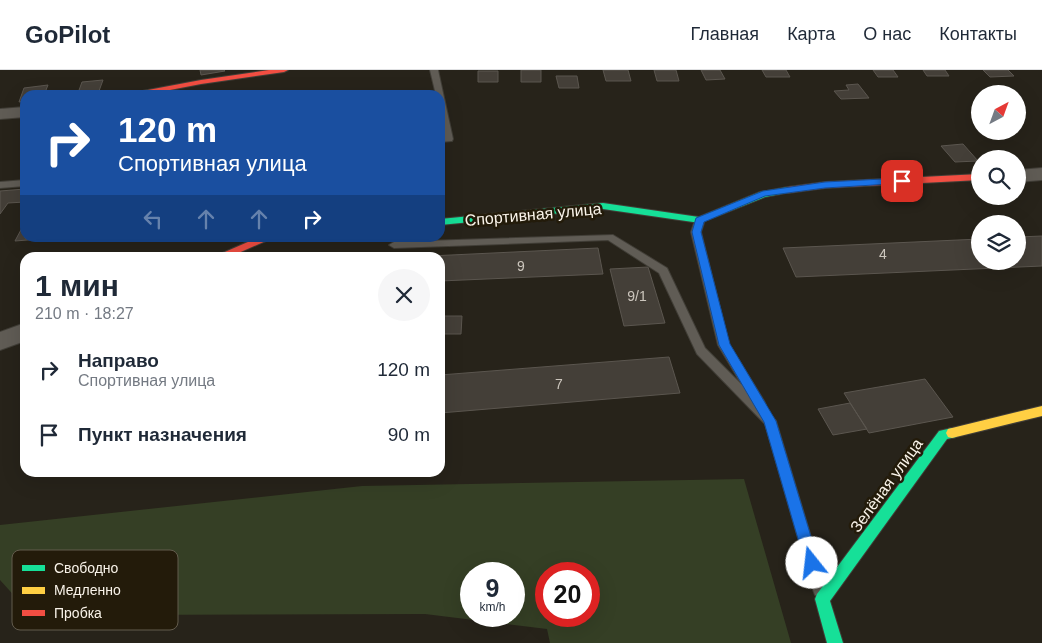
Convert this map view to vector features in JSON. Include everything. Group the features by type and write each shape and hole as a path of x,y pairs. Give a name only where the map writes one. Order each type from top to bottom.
{"street":[{"path":"159,90 284,70"},
{"path":"0,114 20,112"},
{"path":"1026,175 1042,174"},
{"path":"700,220 763,194 825,185 971,177"},
{"name":"Спортивная улица","path":"445,222 603,206 700,220"},
{"path":"231,252 256,242"},
{"path":"0,341 20,334"},
{"name":"Зелёная улица","path":"822,599 943,435 1042,411"},
{"path":"822,599 835,643"}],"lane":[{"path":"434,70 439,90"},
{"path":"445,120 449,139 445,139"},
{"path":"0,185 20,184"},
{"path":"700,220 696,232 724,345 770,421 822,599"},
{"path":"394,245 610,237 663,271 701,350 770,421"}],"green space":[{"path":"744,479 791,643 550,643 547,629 525,626 525,562 460,562 460,618 425,614 178,615 178,550 12,550 12,593 0,580 0,525 362,486"}],"building":[{"path":"200,70 224,70 225,71 201,75"},
{"path":"521,70 541,70 541,82 521,82"},
{"path":"603,70 628,70 631,81 606,81"},
{"path":"654,70 676,70 679,81 657,81"},
{"path":"701,70 720,70 725,79 706,80"},
{"path":"762,70 786,70 790,77 766,77"},
{"path":"873,70 893,70 898,77 878,77"},
{"path":"923,70 945,70 949,76 927,76"},
{"path":"983,70 1008,70 1014,76 990,77"},
{"path":"478,71 498,71 498,82 478,82"},
{"path":"556,76 577,76 579,88 559,88"},
{"path":"103,80 99,90 79,90 82,82"},
{"path":"858,84 869,98 841,99 834,91 849,90 846,85"},
{"path":"48,85 46,90 23,90 24,88"},
{"path":"963,144 971,153 971,161 955,162 941,146"},
{"path":"20,189 20,202 8,203 0,214 0,191"},
{"path":"20,232 20,241 15,241"},
{"path":"1042,236 1042,266 1026,267 1026,237"},
{"path":"971,239 971,269 796,277 783,248"},
{"path":"598,248 603,274 445,281 445,255"},
{"path":"648,267 665,323 624,326 610,269"},
{"path":"445,316 462,316 461,334 445,334"},
{"path":"669,357 680,393 445,413 445,375"},
{"path":"925,379 953,417 869,433 844,393"},
{"path":"850,403 867,429 833,435 818,409"}],"traffic: fast":[{"path":"445,222 603,206 700,220 763,194 788,190"},
{"path":"835,643 822,599 943,435 952,433"}],"traffic: slow":[{"path":"952,433 1042,411"}],"traffic: jam":[{"path":"159,90 284,70"},
{"path":"788,190 825,185 971,177"},
{"path":"231,252 255,242"}],"route":[{"path":"812,563 770,421 724,345 696,232 700,220 763,194 825,185 902,181"}]}
